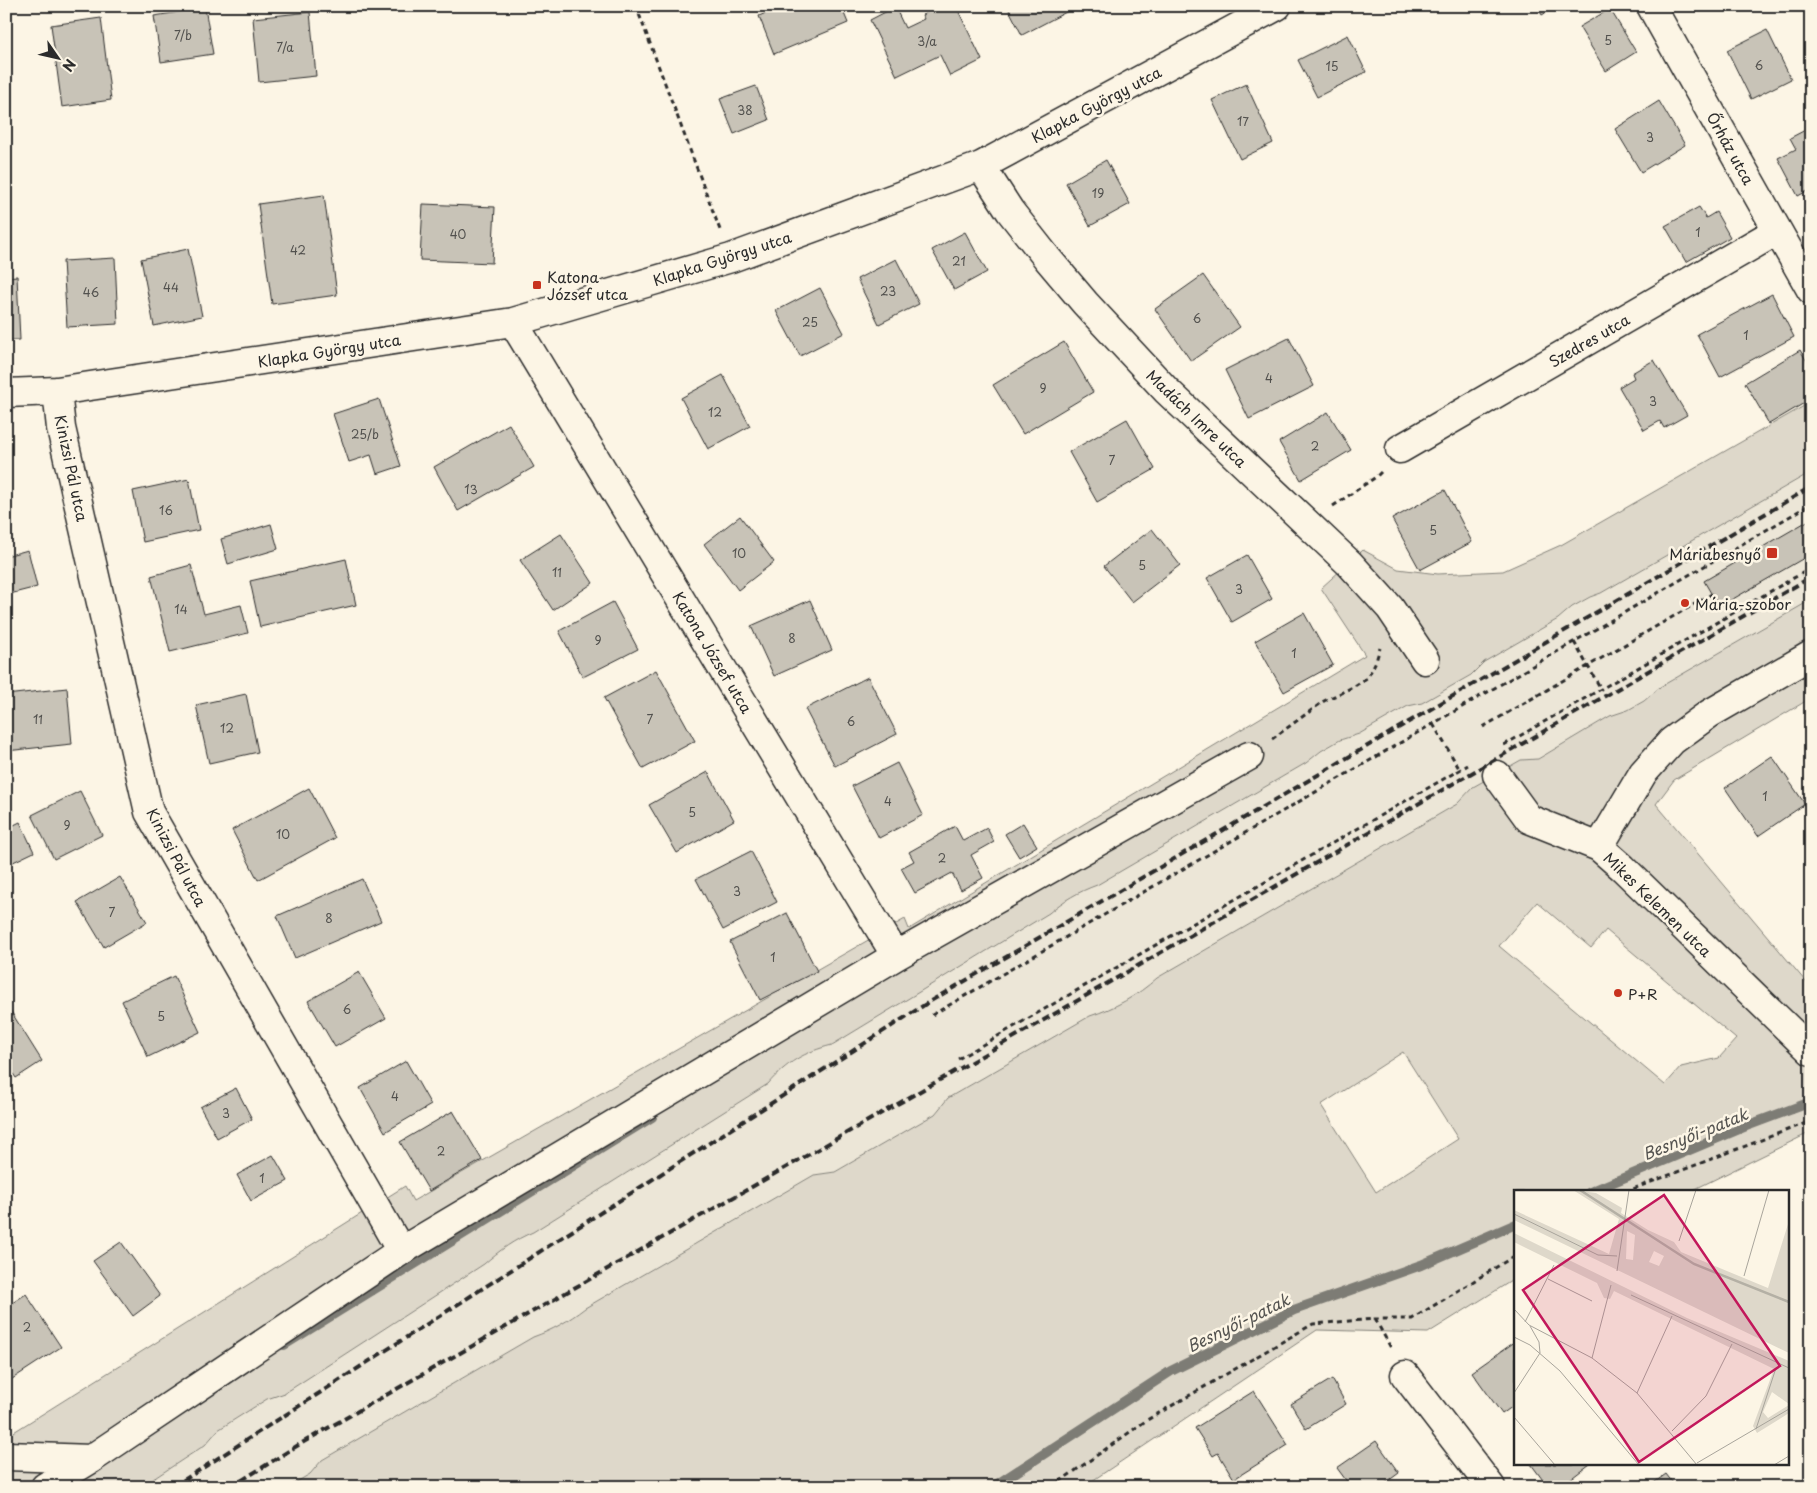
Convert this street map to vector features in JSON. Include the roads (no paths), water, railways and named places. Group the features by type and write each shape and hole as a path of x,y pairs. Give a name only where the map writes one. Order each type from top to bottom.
{"street":[{"name":"Klapka György utca","path":"6,394 57,391 513,322 731,258 981,166 1277,6"},
{"name":"Őrház utca","path":"1651,6 1811,290"},
{"name":"Madách Imre utca","path":"981,166 1010,211 1085,303 1166,390 1350,564 1390,608 1426,660"},
{"name":"Szedres utca","path":"1400,449 1777,231"},
{"name":"Katona József utca","path":"513,322 896,956"},
{"name":"Kinizsi Pál utca","path":"57,391 61,428 149,812 401,1251"},
{"path":"1599,847 1644,773 1672,741 1709,714 1811,654"},
{"path":"45,1487 91,1459 401,1251 896,956 1249,756"},
{"name":"Mikes Kelemen utca","path":"1487,768 1529,819 1599,847 1623,868 1811,1051"},
{"path":"1405,1375 1491,1487"},
{"path":"6,1456 91,1459"}],"waterway":[{"name":"Besnyői-patak","path":"1595,1190 1749,1125 1811,1102"},
{"path":"284,1345 652,1117"},
{"name":"Besnyői-patak","path":"993,1487 1171,1371 1294,1310 1421,1265 1514,1225"}],"railway":[{"path":"173,1487 929,1002 1811,487"},
{"path":"231,1487 300,1444 966,1065 1811,577"}],"place":[{"name":"Katona József utca","path":"537,285"},
{"name":"Máriabesnyő","path":"1772,553"},
{"name":"Mária-szobor","path":"1685,603"},
{"name":"P+R","path":"1618,993"}]}
